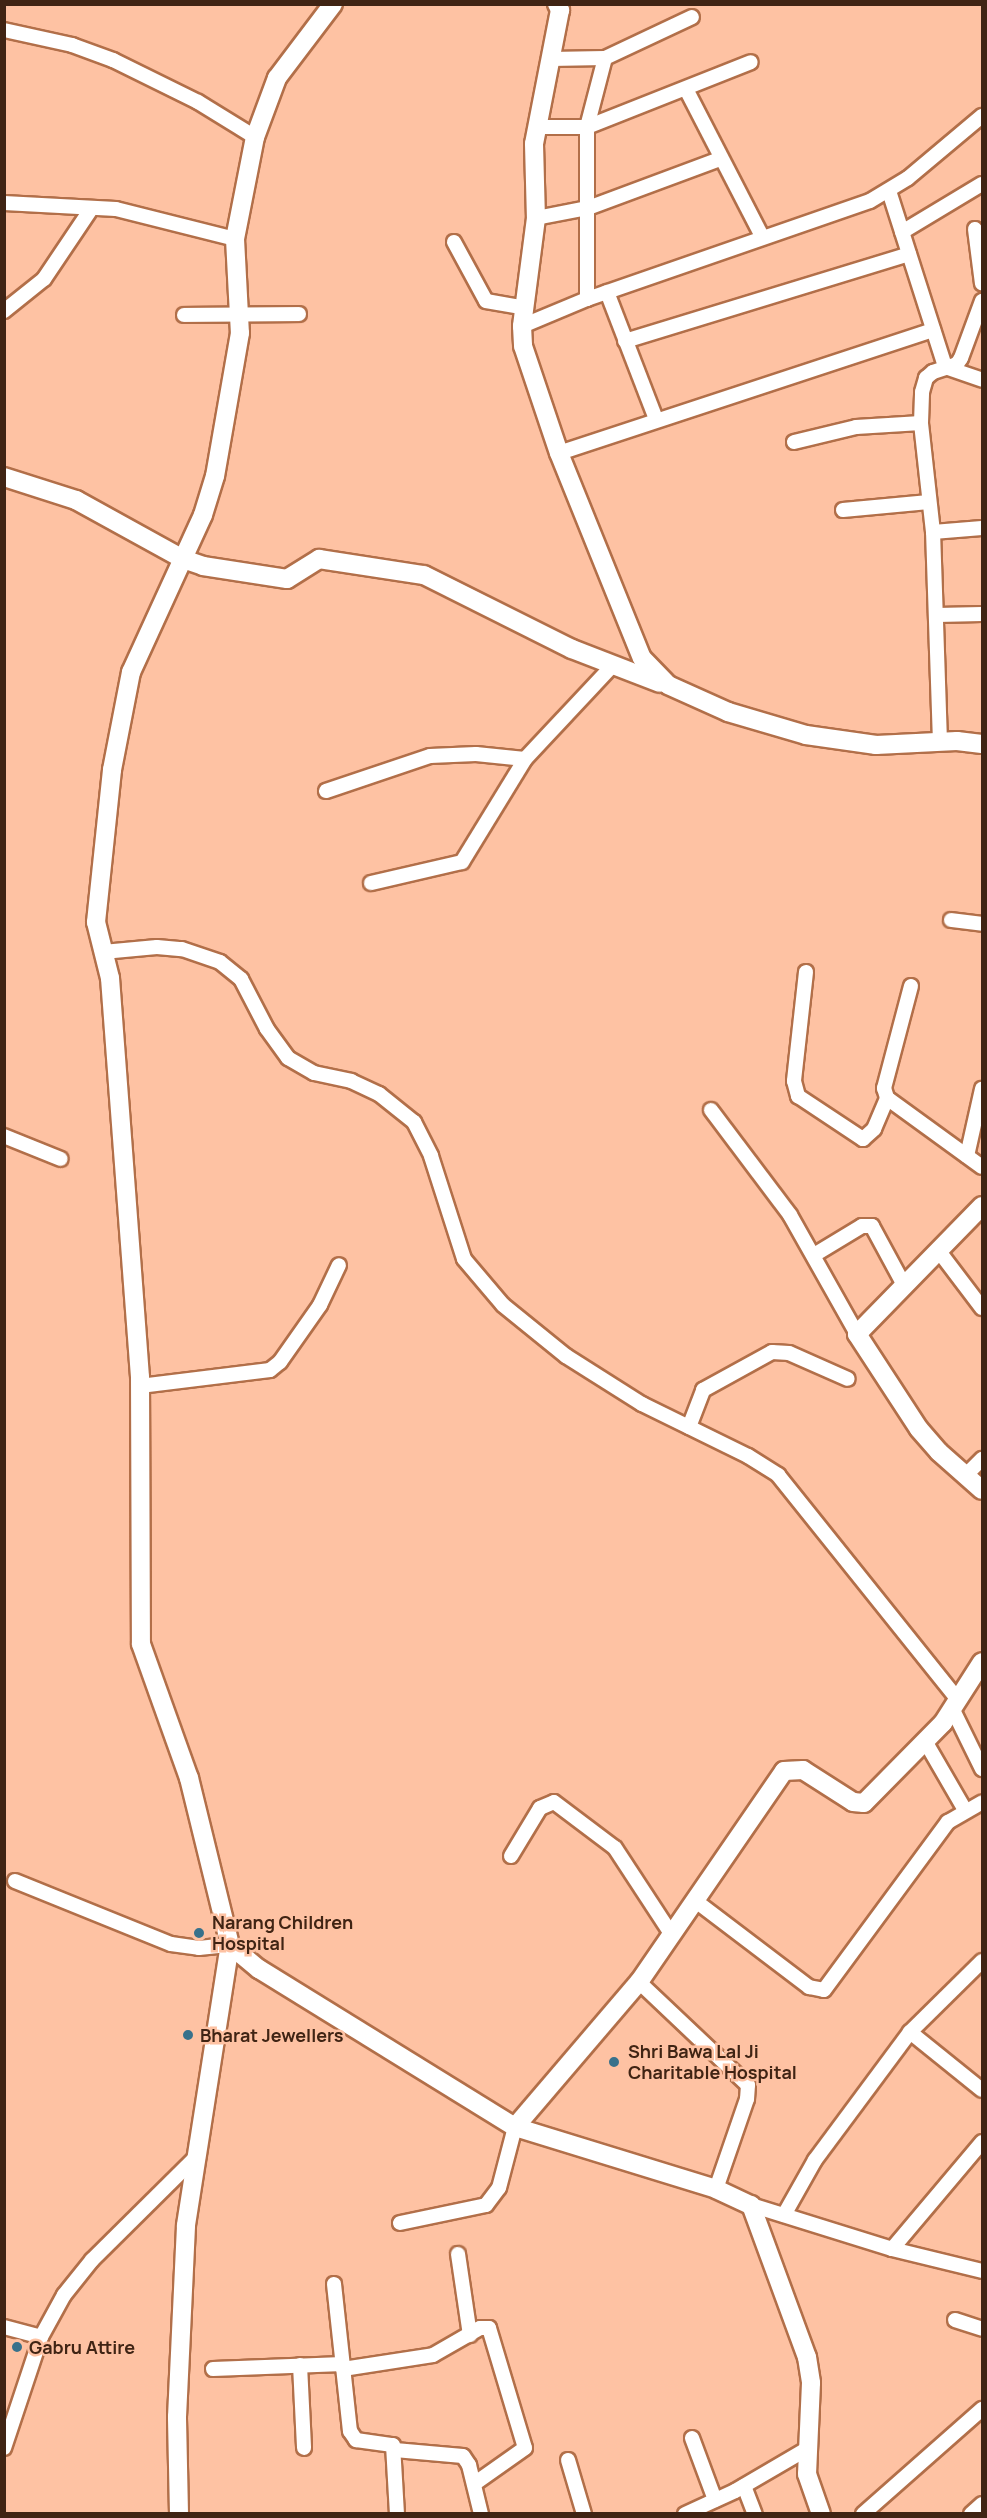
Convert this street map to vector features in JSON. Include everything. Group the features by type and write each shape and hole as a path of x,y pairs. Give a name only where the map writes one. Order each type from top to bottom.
{"street":[{"path":"179,2514 177,2417 182,2284 194,2159 230,1945 189,1778 141,1644 140,1386 110,978 96,914 120,714 131,672 183,559 215,476 240,317 235,239 255,137 277,78 333,4"},
{"path":"557,4 560,10 536,128 537,218 524,317 526,358 559,453 642,658 668,685"},
{"path":"550,59 605,58 692,17"},
{"path":"4,30 72,45 113,60 198,102 255,137"},
{"path":"587,299 587,127 605,58"},
{"path":"536,128 587,127 751,62"},
{"path":"686,89 720,159 762,236"},
{"path":"454,242 486,301 524,317 587,299 889,192 982,116"},
{"path":"537,218 588,208 720,159"},
{"path":"902,232 982,184"},
{"path":"889,192 945,367"},
{"path":"4,203 133,212 235,239"},
{"path":"4,311 44,279 91,209"},
{"path":"975,229 982,284"},
{"path":"625,341 909,254"},
{"path":"607,292 656,419"},
{"path":"949,742 937,615 933,532 921,423 926,378 945,367 957,364 982,301"},
{"path":"184,315 240,317 299,314"},
{"path":"559,453 656,419 933,330"},
{"path":"945,367 982,380"},
{"path":"794,442 856,427 921,423"},
{"path":"4,477 76,500 183,559 280,579 292,577 319,559 424,575 612,666 668,685 728,712 806,735 876,745 949,742 982,738"},
{"path":"843,510 929,502"},
{"path":"933,532 982,528"},
{"path":"937,615 982,614"},
{"path":"371,883 462,862 525,759 612,666"},
{"path":"949,742 982,744"},
{"path":"326,791 430,756 476,754 525,759"},
{"path":"951,920 982,924"},
{"path":"103,952 157,947 182,949 220,962 234,971 288,1058 314,1073 373,1091 414,1122 431,1155 464,1259 502,1305 586,1369 642,1404 778,1475 955,1705 982,1769"},
{"path":"806,972 794,1081 798,1096 863,1139 874,1129 886,1098 884,1088 911,986"},
{"path":"967,1156 982,1089"},
{"path":"886,1098 982,1167"},
{"path":"711,1110 768,1182 814,1255 857,1334 919,1429 982,1490"},
{"path":"4,1137 61,1159"},
{"path":"857,1334 982,1206"},
{"path":"814,1255 862,1226 872,1226 905,1287"},
{"path":"938,1250 982,1308"},
{"path":"140,1386 270,1370 280,1362 320,1305 339,1265"},
{"path":"689,1427 703,1390 772,1352 789,1353 848,1379"},
{"path":"966,1475 982,1458"},
{"path":"399,2223 486,2205 499,2188 515,2127 639,1982 697,1902 784,1771 802,1770 854,1802 864,1803 925,1741 955,1705 982,1662"},
{"path":"925,1741 965,1810"},
{"path":"512,1856 540,1808 554,1802 615,1848 672,1935"},
{"path":"697,1902 809,1987 824,1990 948,1822 982,1802"},
{"path":"15,1881 171,1944 199,1948 230,1945 258,1969 515,2127 716,2189 751,2205 892,2249 982,2271"},
{"path":"784,2215 815,2160 910,2032 982,1961"},
{"path":"639,1982 748,2085 747,2099 716,2189"},
{"path":"910,2032 982,2090"},
{"path":"892,2249 982,2142"},
{"path":"4,2448 41,2337 75,2278 194,2159"},
{"path":"751,2205 807,2357 811,2383 807,2474 821,2514"},
{"path":"458,2254 470,2335"},
{"path":"334,2284 352,2438 389,2442 395,2450 397,2514"},
{"path":"955,2320 982,2329"},
{"path":"213,2369 343,2367 433,2355 484,2326 491,2331 525,2448 474,2484"},
{"path":"4,2327 41,2337"},
{"path":"300,2366 304,2448"},
{"path":"863,2514 982,2409"},
{"path":"692,2438 715,2500"},
{"path":"685,2514 744,2486 807,2449"},
{"path":"395,2450 463,2456 474,2484 481,2514"},
{"path":"568,2460 584,2514"},
{"path":"744,2486 755,2514"},
{"path":"971,2514 982,2504"}],"place":[{"name":"Narang Children Hospital","path":"199,1933"},
{"name":"Bharat Jewellers","path":"188,2035"},
{"name":"Shri Bawa Lal Ji Charitable Hospital","path":"614,2062"},
{"name":"Gabru Attire","path":"17,2347"}]}
